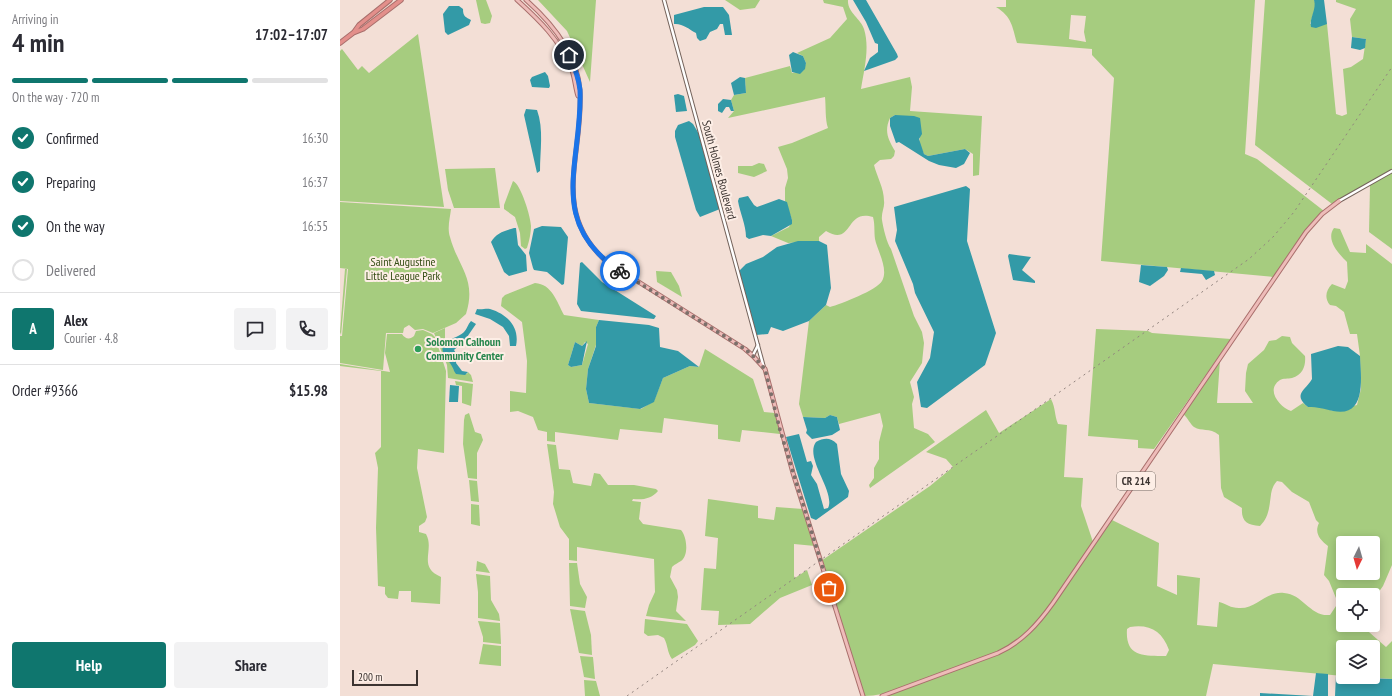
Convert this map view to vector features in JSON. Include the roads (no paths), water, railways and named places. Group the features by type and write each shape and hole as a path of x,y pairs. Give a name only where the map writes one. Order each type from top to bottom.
{"highway":[{"path":"353,33 359,25 390,0"},
{"path":"340,42 362,29 401,0"}],"main road":[{"path":"517,0 541,23 564,54 572,70 579,98"},
{"path":"526,0 548,20 562,40 575,68 580,90 573,198 577,220 585,238 594,251 607,262 753,355 765,369"},
{"name":"South Holmes Boulevard","path":"664,0 793,473 863,696"},
{"path":"541,23 548,20"},
{"name":"CR 214","path":"882,696 998,653 1016,644 1031,631 1051,607 1306,232 1319,217 1339,201 1392,171"},
{"path":"753,355 758,344"}],"water":[{"path":"853,0 866,0 897,54 898,57 895,60 864,71 870,58 878,52 878,44 875,43 866,22"},
{"path":"1314,0 1324,0 1327,24 1316,28 1311,27 1311,20 1315,7"},
{"path":"449,6 459,6 463,9 465,16 471,20 469,25 448,35 445,32 443,14"},
{"path":"704,7 723,7 729,15 732,35 725,35 723,24 720,24 717,29 710,32 706,39 700,41 697,38 696,33 683,25 674,24 674,15"},
{"path":"1352,37 1366,39 1365,48 1360,50 1351,48"},
{"path":"793,52 803,56 806,63 805,69 800,74 792,72 789,55"},
{"path":"545,72 548,76 549,88 532,87 530,80 532,77"},
{"path":"740,77 745,78 746,93 734,95 731,83"},
{"path":"678,94 684,96 687,111 676,112 674,95"},
{"path":"723,99 731,100 734,111 731,111 729,107 726,107 722,113 718,111 718,104"},
{"path":"526,109 537,110 539,117 541,148 540,171 537,173 524,115"},
{"path":"895,115 914,116 920,118 922,134 919,139 924,154 928,156 965,149 970,153 964,164 956,168 939,165 929,161 899,142 896,143 890,126 890,118"},
{"path":"689,121 693,124 699,134 720,209 700,217 696,210 675,137 675,131 678,125"},
{"path":"966,186 970,189 967,241 996,333 985,365 927,408 921,407 917,382 930,358 934,332 915,293 913,284 895,241 897,230 894,207"},
{"path":"748,196 757,207 779,199 787,202 792,224 771,236 763,235 749,239 746,237 738,201 739,198"},
{"path":"542,226 561,227 568,237 564,284 562,285 547,272 534,270 533,268 529,253 534,229"},
{"path":"516,228 518,245 526,255 527,271 509,276 504,272 491,242 498,234"},
{"path":"798,241 819,241 827,245 831,288 826,305 809,321 783,331 771,327 768,334 756,335 739,271 746,264 763,257 777,247"},
{"path":"1009,254 1031,257 1022,270 1035,281 1035,283 1013,280 1008,256"},
{"path":"582,262 602,282 656,316 654,319 581,311 577,304 580,263"},
{"path":"1141,265 1167,267 1168,270 1164,276 1150,286 1139,282"},
{"path":"1181,268 1214,271 1215,275 1206,280 1202,274 1180,272"},
{"path":"477,309 490,309 507,318 514,327 516,333 516,346 510,346 509,336 503,327 490,319 475,314"},
{"path":"599,320 649,325 659,328 660,347 678,351 699,367 690,366 663,378 654,402 640,409 589,403 586,389 588,369 596,346 596,327"},
{"path":"471,321 476,324 465,340 454,350 457,355 456,363 462,371 468,372 465,375 456,374 443,352 443,348 447,342 464,332"},
{"path":"587,341 582,365 571,367 568,365 575,342 582,346"},
{"path":"1338,346 1348,347 1360,356 1361,385 1357,402 1352,408 1344,412 1308,407 1303,403 1301,395 1312,379 1311,354"},
{"path":"450,385 459,386 458,402 449,402"},
{"path":"830,415 837,417 840,430 832,435 812,439 806,433 807,430 803,417 825,418"},
{"path":"799,434 807,462 811,461 813,466 811,475 817,484 824,509 828,508 829,501 825,484 814,457 813,449 816,442 827,439 832,440 837,444 841,474 849,491 848,497 816,520 811,518 786,437"},
{"path":"1316,673 1328,674 1328,696 1313,696"},
{"path":"1336,675 1336,684 1380,684 1380,679 1392,679 1392,696 1335,696"},
{"path":"1260,693 1313,696 1260,696"}],"railway":[{"path":"627,696 1249,259 1273,237 1294,212 1392,67"}],"place":[{"name":"Solomon Calhoun Community Center","path":"418,349"}],"park label":[{"name":"Saint Augustine Little League Park","path":"403,269"}]}
